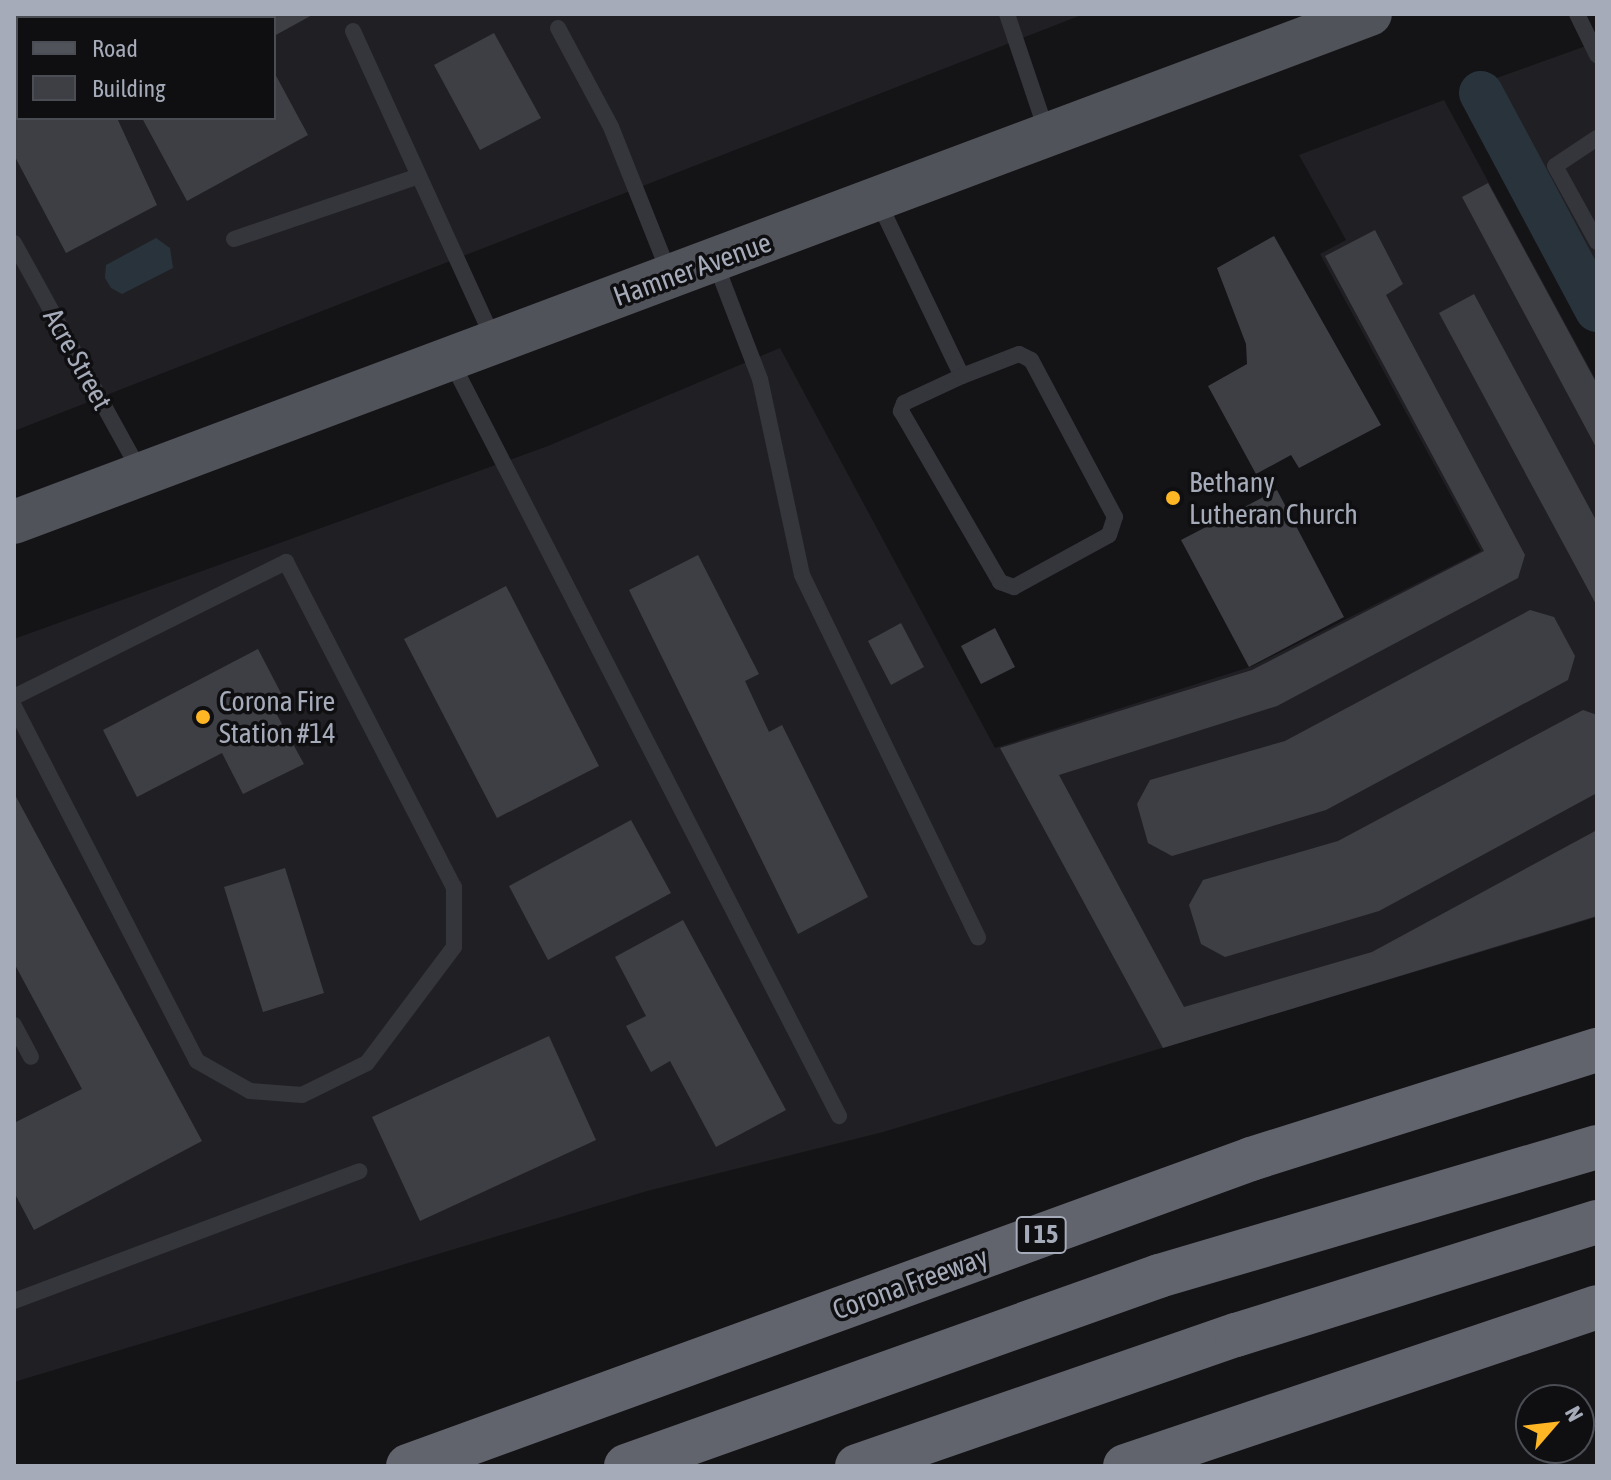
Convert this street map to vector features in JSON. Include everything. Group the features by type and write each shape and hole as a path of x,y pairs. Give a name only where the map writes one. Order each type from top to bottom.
{"highway":[{"name":"Corona Freeway","path":"408,1466 1251,1159 1597,1050"},
{"path":"626,1466 1159,1276 1597,1147"},
{"path":"857,1466 1236,1335 1597,1222"},
{"path":"1125,1466 1597,1307"}],"main road":[{"name":"Hamner Avenue","path":"14,522 1370,14"}],"lane":[{"path":"1007,14 1048,135"},
{"path":"1577,14 1597,55"},
{"path":"558,28 611,127 670,277"},
{"path":"353,31 494,342"},
{"path":"1597,138 1555,166 1597,242"},
{"path":"234,239 419,176"},
{"path":"877,200 962,376"},
{"name":"Acre Street","path":"14,243 142,475"},
{"path":"714,260 760,379 802,575 978,938"},
{"path":"1019,354 1031,360 1115,517 1109,535 1014,587 1000,582 901,411 904,403 962,376 1019,354"},
{"path":"451,359 839,1116"},
{"path":"14,697 286,562 454,887 454,947 367,1063 302,1095 250,1091 197,1061 14,707"},
{"path":"14,1025 31,1057"},
{"path":"14,1301 359,1171"}],"shaded area":[{"path":"14,14 1084,14 14,431"},
{"path":"1597,42 1597,278 1491,80"},
{"path":"1444,100 1597,382 1597,917 883,1132 647,1191 14,1382 14,639 548,446 780,348 995,748 1253,666 1481,551 1320,254 1346,240 1299,155"},
{"path":"156,238 170,248 173,268 122,294 111,288 105,278 106,265"}],"building":[{"path":"14,14 42,16 16,16 16,120 118,120 157,205 66,253 14,155"},
{"path":"314,14 276,35 276,16 110,16"},
{"path":"494,33 541,118 480,150 434,65"},
{"path":"276,76 308,135 187,201 143,120 276,120"},
{"path":"1488,183 1597,384 1597,449 1462,197"},
{"path":"1375,230 1403,284 1386,295 1525,555 1518,578 1277,706 1059,775 1184,1007 1372,952 1597,830 1597,916 1163,1048 1000,748 1252,670 1484,551 1325,256"},
{"path":"1274,236 1381,425 1299,468 1291,455 1256,474 1208,386 1247,364 1246,344 1217,268"},
{"path":"1474,294 1597,522 1597,606 1439,313"},
{"path":"1277,490 1344,617 1249,667 1181,540"},
{"path":"698,555 759,674 745,681 769,732 782,725 868,897 798,934 629,590"},
{"path":"506,586 599,766 497,818 404,639"},
{"path":"1530,610 1554,617 1575,656 1568,680 1326,810 1172,856 1148,843 1137,804 1150,780 1285,741"},
{"path":"901,623 924,667 891,685 868,641"},
{"path":"995,628 1015,667 981,684 961,646"},
{"name":"Corona Fire Station #14","path":"258,649 283,697 271,704 304,764 243,794 222,753 137,797 103,730"},
{"path":"1583,710 1597,715 1597,793 1379,911 1225,957 1201,944 1189,905 1203,880 1338,841"},
{"path":"14,793 202,1141 34,1230 14,1192 14,1123 82,1089 14,963"},
{"path":"631,820 671,893 548,960 509,886"},
{"path":"285,868 324,993 263,1012 224,887"},
{"path":"683,920 786,1110 716,1147 670,1061 651,1072 626,1026 646,1016 615,957"},
{"path":"549,1036 596,1140 420,1221 372,1117"}],"waterway":[{"path":"1481,93 1597,310"}],"place":[{"name":"Bethany Lutheran Church","path":"1173,498"},
{"name":"Corona Fire Station #14","path":"203,717"}]}
